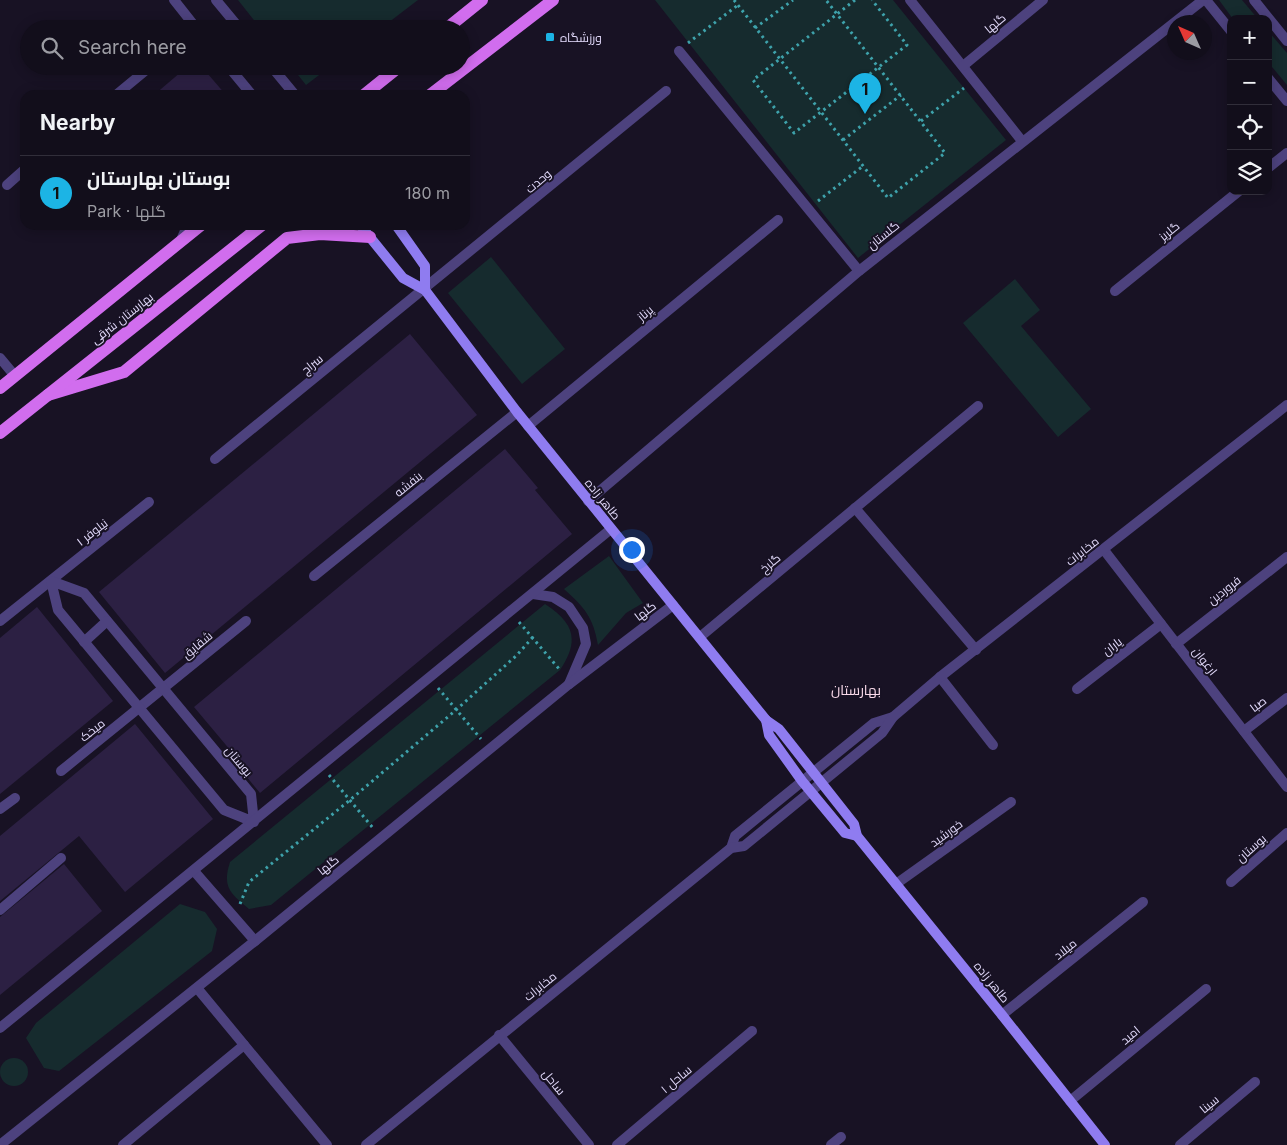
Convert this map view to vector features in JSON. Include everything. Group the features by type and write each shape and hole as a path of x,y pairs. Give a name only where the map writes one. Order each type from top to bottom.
{"main road":[{"path":"457,20 482,0"},
{"path":"470,64 554,0"},
{"path":"370,90 389,75"},
{"path":"436,90 456,75"},
{"path":"445,90 458,75"},
{"name":"بهارستان شرقی","path":"0,388 195,230"},
{"name":"بهارستان شرقی","path":"0,433 256,230"},
{"name":"طاهر زاده","path":"364,230 403,278 425,290 528,426 766,720 779,729 854,824 857,836 1002,1014 1105,1145"},
{"path":"400,230 425,266 425,290"},
{"path":"48,395 124,372 287,238 320,234 370,237"},
{"name":"طاهر زاده","path":"766,720 769,736 810,792 845,833 857,836"}],"street":[{"path":"174,0 190,20"},
{"path":"216,0 233,20"},
{"path":"910,0 1022,141"},
{"name":"گلها","path":"963,66 1043,0"},
{"path":"1204,0 1227,26"},
{"name":"گلستان","path":"588,501 859,271 1022,141 1204,0"},
{"path":"1254,0 1287,40"},
{"path":"678,51 859,271"},
{"path":"122,90 140,75"},
{"path":"235,75 248,90"},
{"path":"278,75 291,90"},
{"path":"1272,83 1287,101"},
{"name":"وحدت","path":"425,290 666,91"},
{"path":"1272,165 1287,153"},
{"path":"6,185 20,174"},
{"name":"گلریز","path":"1114,291 1234,195"},
{"name":"پرناز","path":"528,426 778,220"},
{"name":"سراج","path":"215,459 425,290"},
{"path":"0,358 15,376"},
{"name":"مخابرات","path":"366,1145 731,848 744,846 882,734 893,716 940,677 1287,405"},
{"name":"گلرخ","path":"700,637 978,406"},
{"name":"بنفشه","path":"314,576 517,412"},
{"name":"نیلوفر ۱","path":"0,621 149,502"},
{"path":"856,508 976,650"},
{"path":"0,1028 611,530"},
{"name":"ارغوان","path":"1104,550 1287,787"},
{"name":"فروردین","path":"1176,644 1287,557"},
{"path":"51,580 58,610 224,810 254,822"},
{"name":"بوستان","path":"51,580 84,593 251,794 254,822"},
{"path":"533,594 553,597 569,607 583,628 586,644 568,684"},
{"name":"گلها","path":"0,1145 255,941 568,684 673,605"},
{"path":"84,642 107,621"},
{"name":"شقایق","path":"140,709 246,621"},
{"name":"یاران","path":"1077,688 1162,624"},
{"path":"940,677 993,745"},
{"name":"صبا","path":"1244,731 1287,698"},
{"name":"میخک","path":"61,771 140,709"},
{"name":"مخابرات","path":"731,848 735,836 813,772 874,723 893,716"},
{"path":"0,810 15,798"},
{"name":"خورشید","path":"896,884 1011,802"},
{"name":"بوستان","path":"1231,882 1287,833"},
{"path":"0,910 61,858"},
{"path":"194,871 255,941"},
{"name":"میلاد","path":"1002,1014 1143,902"},
{"path":"197,988 327,1145"},
{"name":"امید","path":"1070,1101 1206,989"},
{"path":"0,1016 15,1016"},
{"name":"ساحل ۱","path":"617,1145 752,1031"},
{"name":"ساحل","path":"499,1035 589,1145"},
{"path":"123,1145 244,1044"},
{"name":"سینا","path":"1180,1145 1255,1082"},
{"path":"831,1145 841,1137"}],"lane":[{"path":"178,243 184,230"}],"path":[{"path":"734,0 888,198 945,153 826,0"},
{"path":"755,28 793,0"},
{"path":"855,0 753,80 794,133 907,46 872,0"},
{"path":"688,43 738,5"},
{"path":"921,121 964,89"},
{"path":"843,140 900,95"},
{"path":"808,208 863,166"},
{"path":"521,623 560,670"},
{"path":"241,902 244,890 249,882 456,710 517,655 533,637"},
{"path":"440,690 479,736"},
{"path":"331,778 371,824"}],"green space":[{"path":"238,0 418,0 392,20 254,20"},
{"path":"655,0 893,0 1006,140 858,258"},
{"path":"1219,0 1242,0 1255,15 1230,15"},
{"path":"1272,36 1287,53 1287,85 1272,67"},
{"path":"298,75 319,75 306,85"},
{"path":"491,257 565,349 522,384 448,293"},
{"path":"1015,279 1040,310 1021,326 1091,409 1058,437 963,323"},
{"path":"609,556 643,603 626,613 598,645 591,620 564,589"},
{"path":"545,604 562,618 568,625 571,633 570,650 560,670 271,905 249,909 233,894 227,884 230,862"},
{"path":"180,904 205,912 217,929 212,951 59,1071 44,1068 26,1038 36,1023"},
{"path":"14,1058 24,1062 28,1072 24,1082 14,1086 4,1082 0,1072 4,1062"}],"building":[{"path":"177,75 209,75 222,90 160,90"},
{"path":"410,334 477,415 165,673 99,592"},
{"path":"505,449 538,488 535,490 572,534 260,793 228,754 231,751 194,707"},
{"path":"37,607 113,701 0,794 0,638"},
{"path":"135,724 213,819 125,892 79,836 0,901 0,836"},
{"path":"64,864 102,911 0,995 0,917"}],"place":[{"name":"ورزشگاه","path":"550,37"},
{"name":"بوستان بهارستان","path":"865,114"}],"district":[{"name":"بهارستان","path":"856,689"}]}
